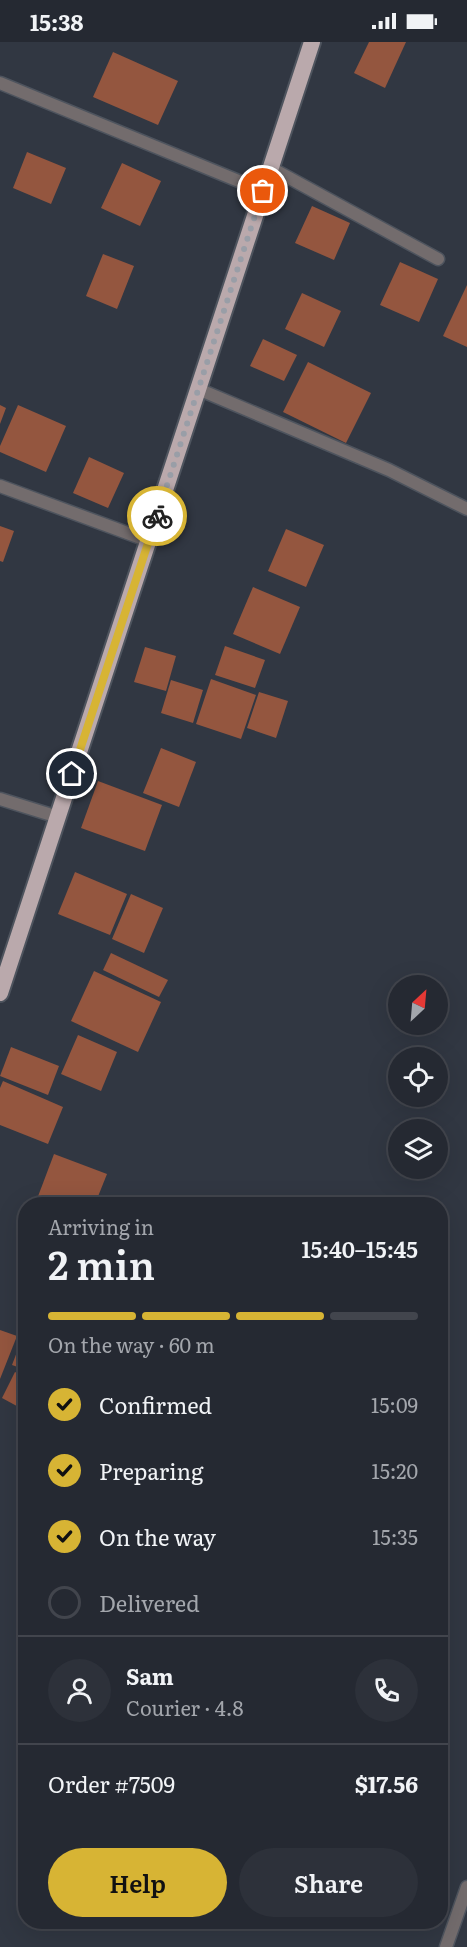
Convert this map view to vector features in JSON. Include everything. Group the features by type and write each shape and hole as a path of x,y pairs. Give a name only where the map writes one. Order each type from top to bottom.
{"highway":[{"path":"0,993 312,42"}],"street":[{"path":"0,83 263,191"},
{"path":"271,168 438,259"},
{"path":"198,389 389,470 467,509"},
{"path":"0,486 149,541"},
{"path":"0,799 58,817"},
{"path":"446,1947 467,1887"}],"building":[{"path":"369,42 406,42 385,88 354,73"},
{"path":"113,52 178,81 158,125 93,97"},
{"path":"27,152 66,168 51,204 13,188"},
{"path":"122,163 161,181 140,226 101,208"},
{"path":"312,206 350,223 334,260 295,243"},
{"path":"103,254 134,266 117,309 86,296"},
{"path":"400,262 438,279 419,322 380,305"},
{"path":"467,285 467,347 443,336"},
{"path":"302,293 341,311 324,347 285,329"},
{"path":"263,339 297,355 284,381 250,366"},
{"path":"308,362 371,393 346,443 283,412"},
{"path":"0,405 6,408 0,424"},
{"path":"18,405 66,426 46,472 0,452 0,446"},
{"path":"89,457 124,473 108,508 73,493"},
{"path":"0,526 14,531 3,562 0,561"},
{"path":"286,529 324,545 306,587 268,571"},
{"path":"253,587 300,607 280,654 233,634"},
{"path":"225,646 265,660 255,688 215,675"},
{"path":"145,647 176,656 166,691 134,682"},
{"path":"211,679 256,695 241,739 196,724"},
{"path":"171,680 203,690 193,723 161,713"},
{"path":"259,692 288,701 276,738 247,728"},
{"path":"161,748 196,762 179,807 143,793"},
{"path":"98,781 162,805 145,851 81,828"},
{"path":"75,872 127,894 110,935 58,914"},
{"path":"131,894 163,908 144,953 112,939"},
{"path":"111,953 168,980 159,997 103,970"},
{"path":"94,971 161,1002 138,1052 71,1021"},
{"path":"78,1035 117,1052 101,1091 61,1074"},
{"path":"11,1047 59,1066 48,1095 0,1076"},
{"path":"3,1081 63,1107 48,1144 0,1125 0,1088"},
{"path":"54,1154 107,1174 98,1197 38,1197"},
{"path":"0,1330 17,1336 0,1379"},
{"path":"18,1349 18,1367 12,1365"},
{"path":"15,1372 18,1374 18,1407 2,1398"}],"way so far":[{"path":"157,516 263,191"}],"route":[{"path":"72,774 157,516"}]}
